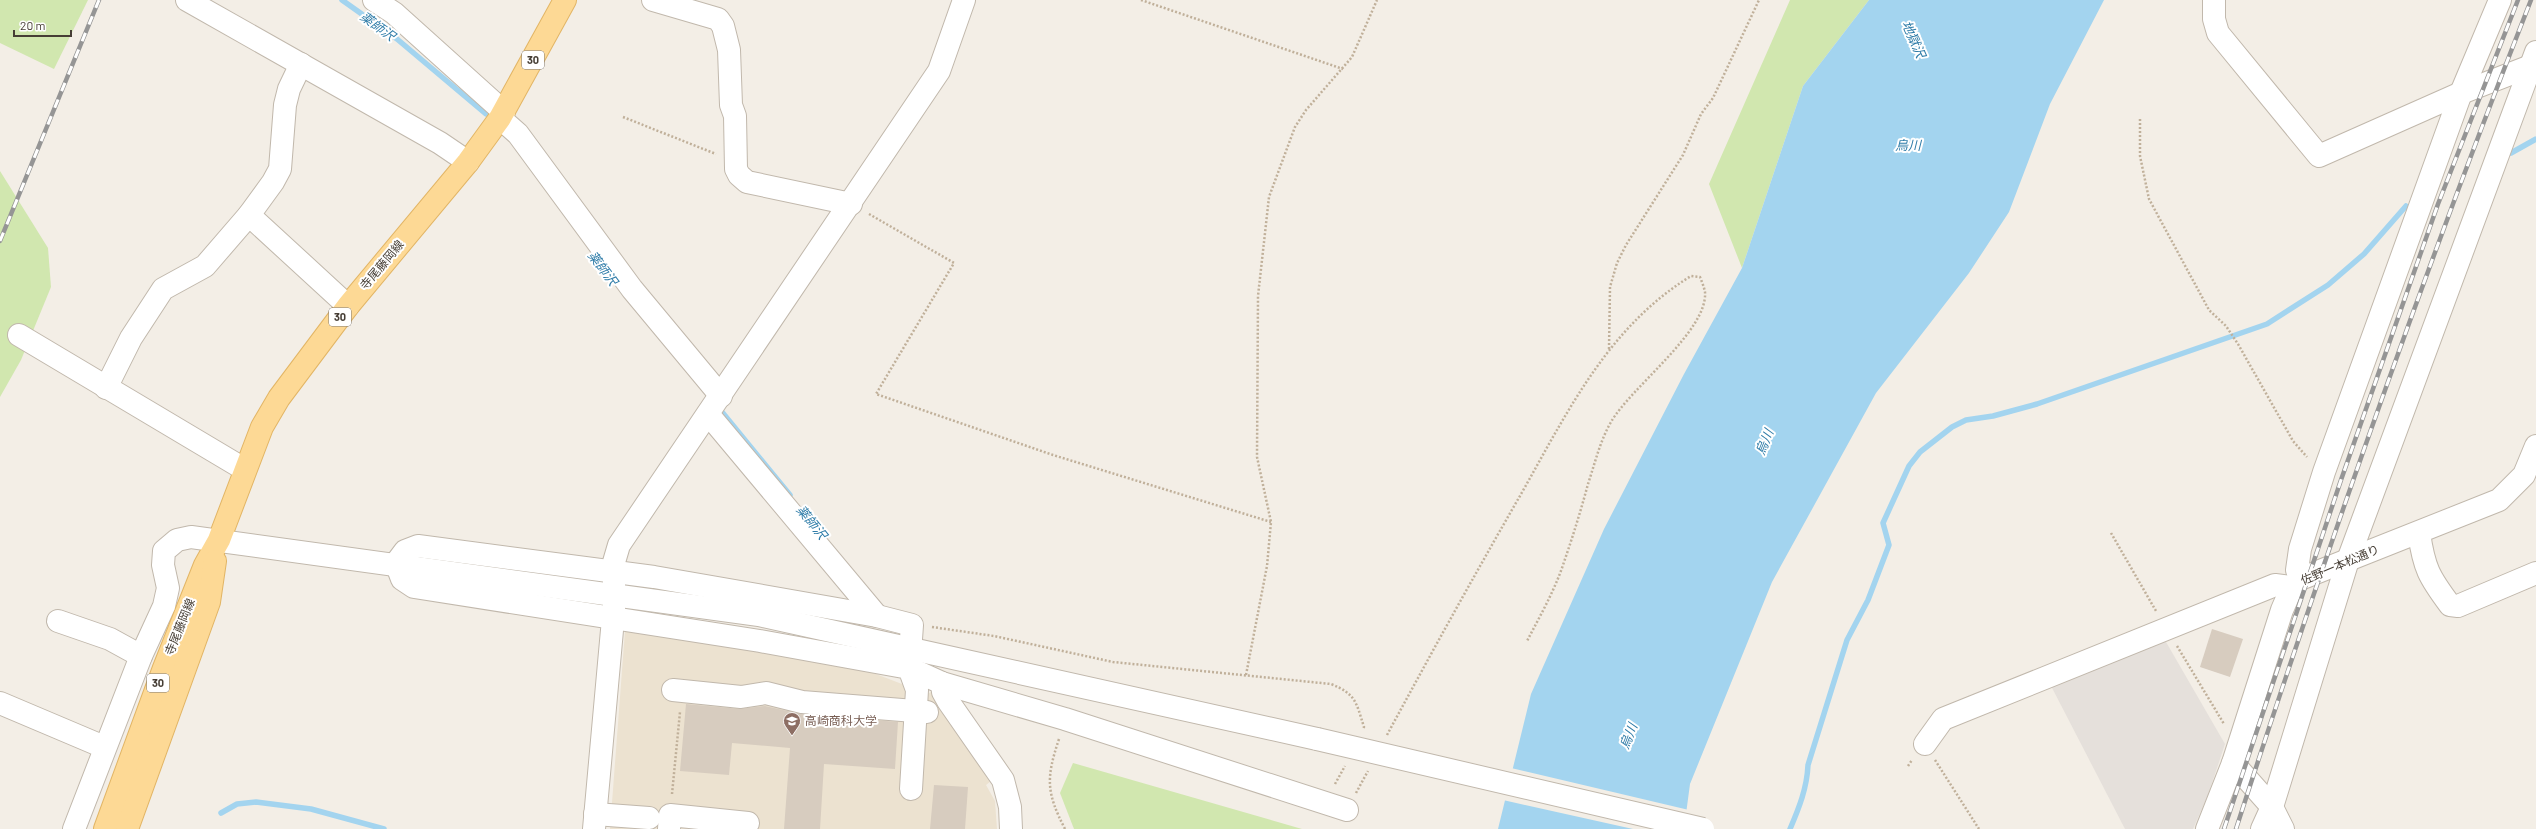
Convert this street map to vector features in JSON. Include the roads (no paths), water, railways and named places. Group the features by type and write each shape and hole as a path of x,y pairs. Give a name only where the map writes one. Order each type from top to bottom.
{"main road":[{"name":"寺尾藤岡線","path":"105,829 164,668 204,565 218,540 244,468 262,427 279,398 348,306 468,162 502,115 565,0"},
{"name":"寺尾藤岡線","path":"127,829 209,602 218,540"}],"street":[{"path":"187,0 440,143 468,162"},
{"path":"374,0 394,13 502,115 518,134 632,289 721,396"},
{"path":"654,0 718,19 723,26 729,50 731,106 735,116 736,163 739,175 747,182 851,204"},
{"path":"649,818 595,822 615,595 613,572 620,545 851,204 939,71 964,0"},
{"path":"2214,0 2214,19 2218,33 2319,156 2534,61"},
{"path":"1926,744 1943,719 2275,585 2296,583 2300,549 2324,472 2461,93 2500,0"},
{"path":"2262,829 2272,806 2348,560 2534,61"},
{"path":"106,388 131,338 163,289 205,266 249,215 280,169 285,105 289,89 301,64"},
{"path":"249,215 348,306"},
{"path":"19,335 106,388 244,468"},
{"path":"708,414 877,616"},
{"name":"佐野一本松通り","path":"2207,829 2233,763 2282,610 2296,583 2348,560 2499,500 2524,475 2536,446"},
{"path":"2419,533 2423,562 2428,576 2450,605 2458,606 2536,573"},
{"path":"74,829 104,747 141,656 164,606 168,588 162,565 164,551 177,540 191,537 759,615 910,659 942,683 1065,719 1347,810"},
{"path":"396,564 405,550 418,546 654,577 877,616 912,625 910,659 920,704 911,789"},
{"path":"396,564 402,579 414,587 760,641 910,659 1317,740 1703,829"},
{"path":"58,621 110,639 141,656"},
{"path":"942,683 943,692 948,700 1003,780 1010,807 1012,829"},
{"path":"678,691 741,697 766,693 802,702 920,704"},
{"path":"0,703 104,747"},
{"path":"2233,763 2272,806 2283,829"},
{"path":"670,822 748,823"}],"water":[{"name":"烏川","path":"1869,0 2104,0 2050,104 2009,212 1969,273 1876,393 1772,582 1690,784 1684,829 1498,829 1531,694 1604,529 1684,374 1742,268 1803,86"}],"waterway":[{"name":"薬師沢","path":"342,0 397,39 486,114"},
{"path":"2511,153 2536,139"},
{"path":"1790,829 1802,798 1808,765 1847,640 1868,600 1889,545 1883,523 1909,466 1920,452 1952,427 1966,420 1993,416 2037,404 2267,324 2328,285 2364,254 2406,206"},
{"name":"薬師沢","path":"722,412 790,495"},
{"path":"221,813 237,804 256,802 311,809 384,829"}],"railway":[{"path":"0,241 99,0"},
{"path":"2224,829 2341,480 2438,204 2518,0"},
{"path":"2236,829 2305,620 2377,412 2452,205 2531,0"}],"place":[{"name":"高崎商科大学","path":"792,736"}],"water label":[{"name":"地獄沢","path":"1914,39"}]}
